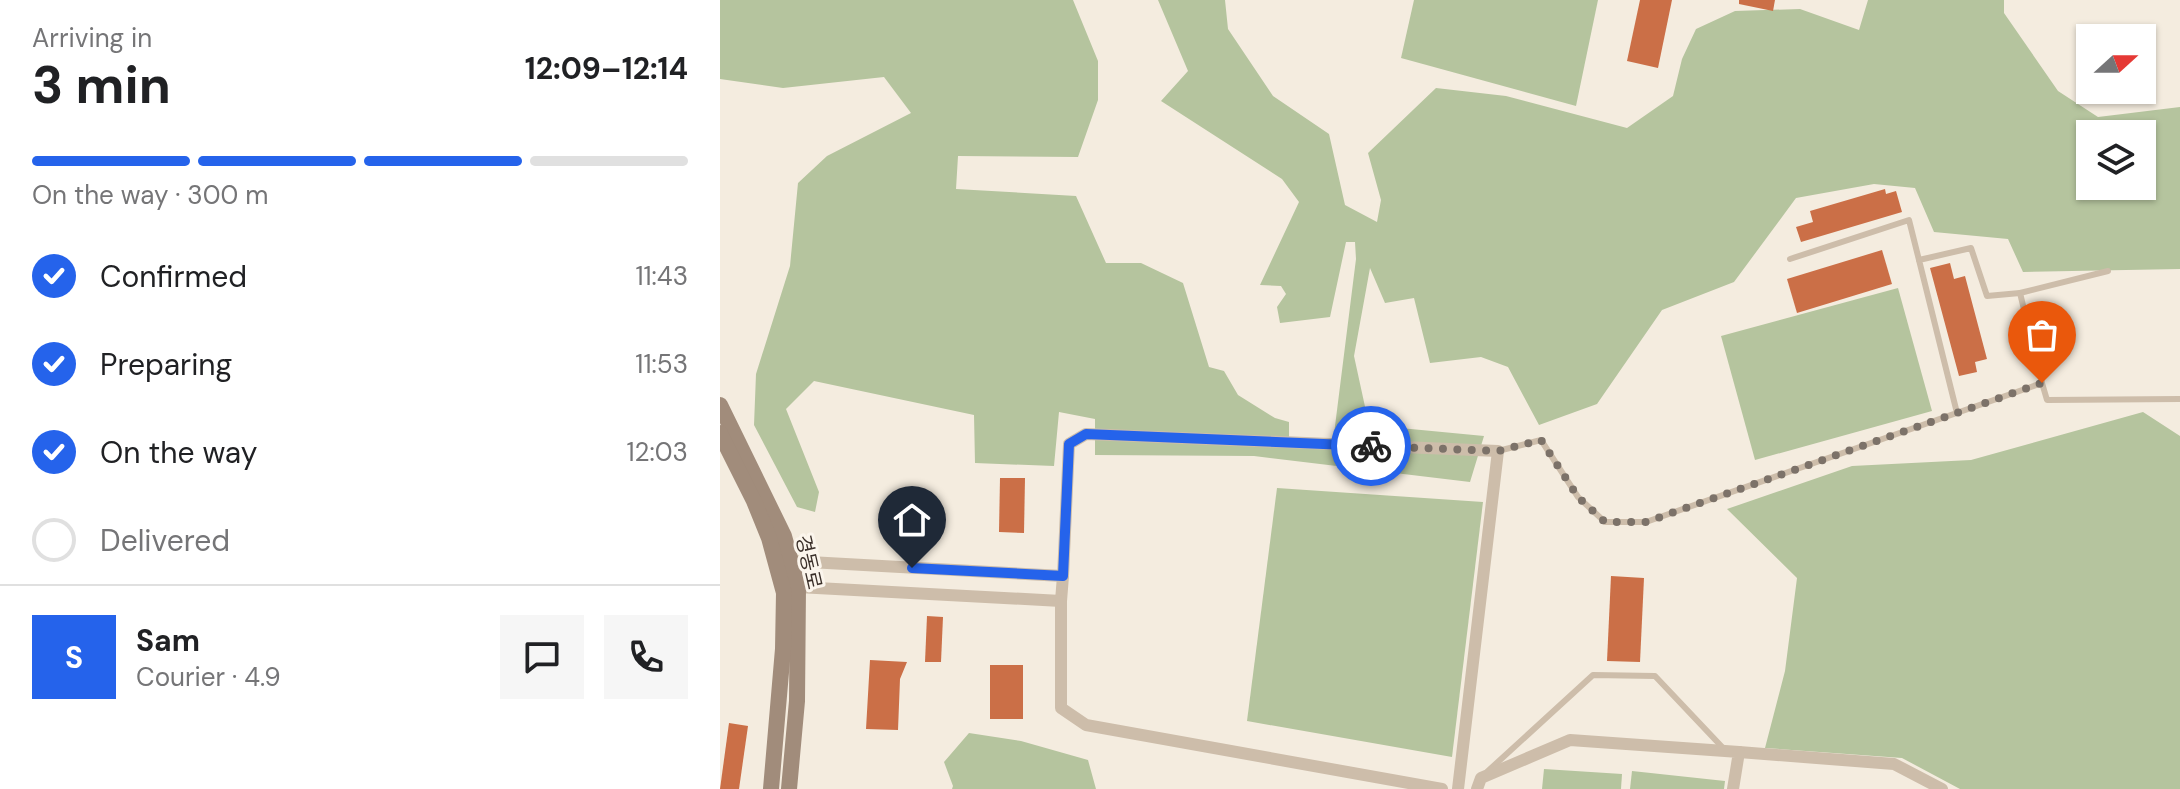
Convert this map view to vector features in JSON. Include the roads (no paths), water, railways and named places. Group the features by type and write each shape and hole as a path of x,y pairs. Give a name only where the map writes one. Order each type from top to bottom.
{"street":[{"name":"경동로","path":"720,405 784,536 798,587 797,701 789,789"},
{"name":"경동로","path":"720,433 769,538 784,593 783,649 771,789"},
{"path":"1442,789 1086,725 1061,708 1061,601 1069,444 1086,434 1498,451 1458,789"},
{"path":"791,561 1063,576"},
{"path":"798,587 1061,601"},
{"path":"1479,784 1570,740 1894,764 1942,789"},
{"path":"1733,752 1733,789"}],"lane":[{"path":"1790,259 1909,220 1957,413"},
{"path":"1919,260 1971,248 1987,296 2020,293 2108,271"},
{"path":"2020,293 2047,400 2180,399"},
{"path":"1498,451 1541,440 1578,497 1605,522 1646,522 2042,383"},
{"path":"1479,784 1593,675 1655,676 1733,752"}]}
